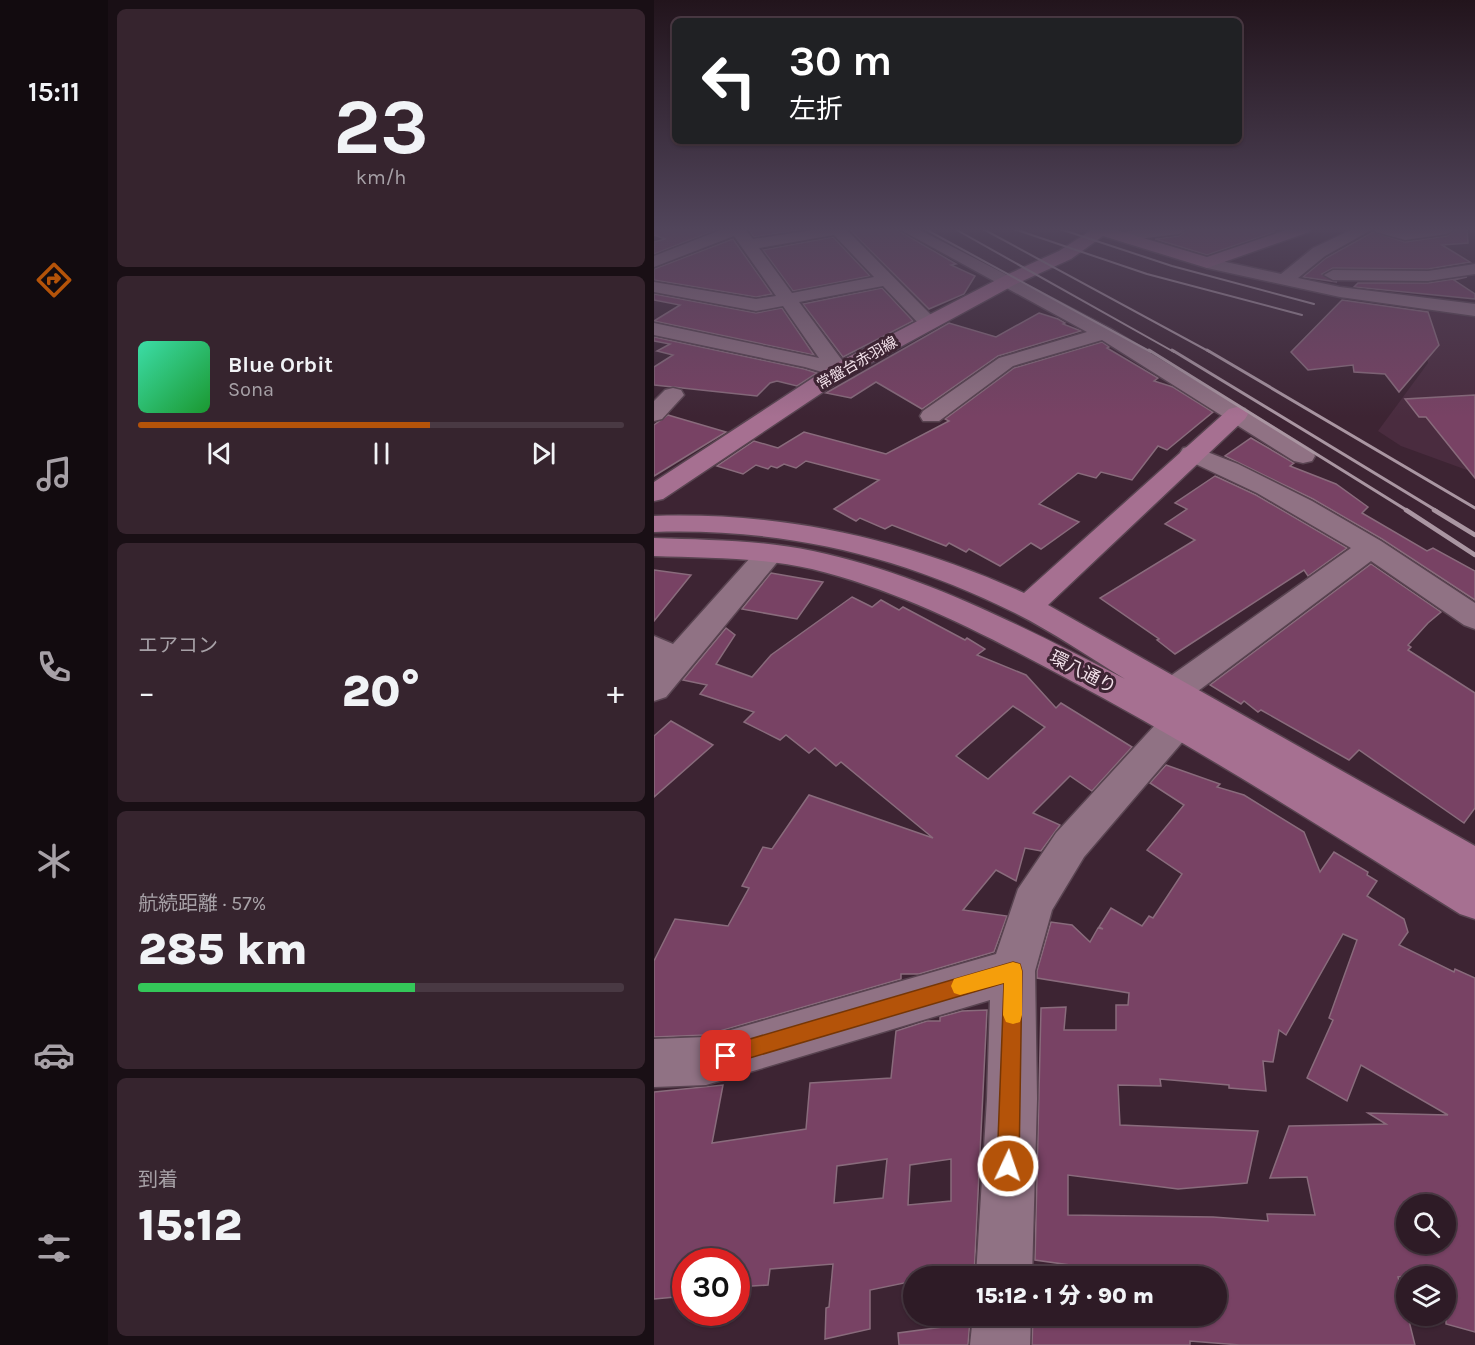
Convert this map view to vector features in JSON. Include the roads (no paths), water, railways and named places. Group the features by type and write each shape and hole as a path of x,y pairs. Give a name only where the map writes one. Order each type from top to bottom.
{"main road":[{"name":"常盤台赤羽線","path":"654,493 839,370 988,292"},
{"path":"1028,608 1192,453 1237,414"},
{"name":"環八通り","path":"654,524 745,526 841,539 916,559 974,581 1028,608 1475,900"},
{"name":"環八通り","path":"654,547 769,554 812,560 901,585 1037,648 1178,707 1475,867"}],"street":[{"path":"678,292 756,305 825,292"},
{"path":"705,292 710,298"},
{"path":"781,292 839,370"},
{"path":"899,292 929,323"},
{"path":"1028,292 1104,333 1303,456"},
{"path":"1339,292 1475,309"},
{"path":"657,332 710,298"},
{"path":"657,332 799,359 839,370"},
{"path":"931,416 1006,362 1104,333"},
{"path":"654,391 672,395 654,414"},
{"path":"1192,453 1232,470 1371,547 1475,618"},
{"path":"1004,1266 1012,1099 1013,971 1033,903 1070,845 1178,707 1371,547"},
{"path":"654,688 666,655 769,554"},
{"path":"654,1063 706,1061 1013,971"},
{"path":"1000,1345 1001,1326"}],"railway":[{"path":"1040,292 1151,352"},
{"path":"1067,292 1174,352"},
{"path":"1099,292 1210,352"},
{"path":"1214,292 1302,315"},
{"path":"1268,292 1314,304"},
{"path":"1149,350 1408,511"},
{"path":"1172,350 1437,511"},
{"path":"1207,350 1475,508"},
{"path":"1406,510 1475,555"},
{"path":"1434,510 1475,535"}]}
